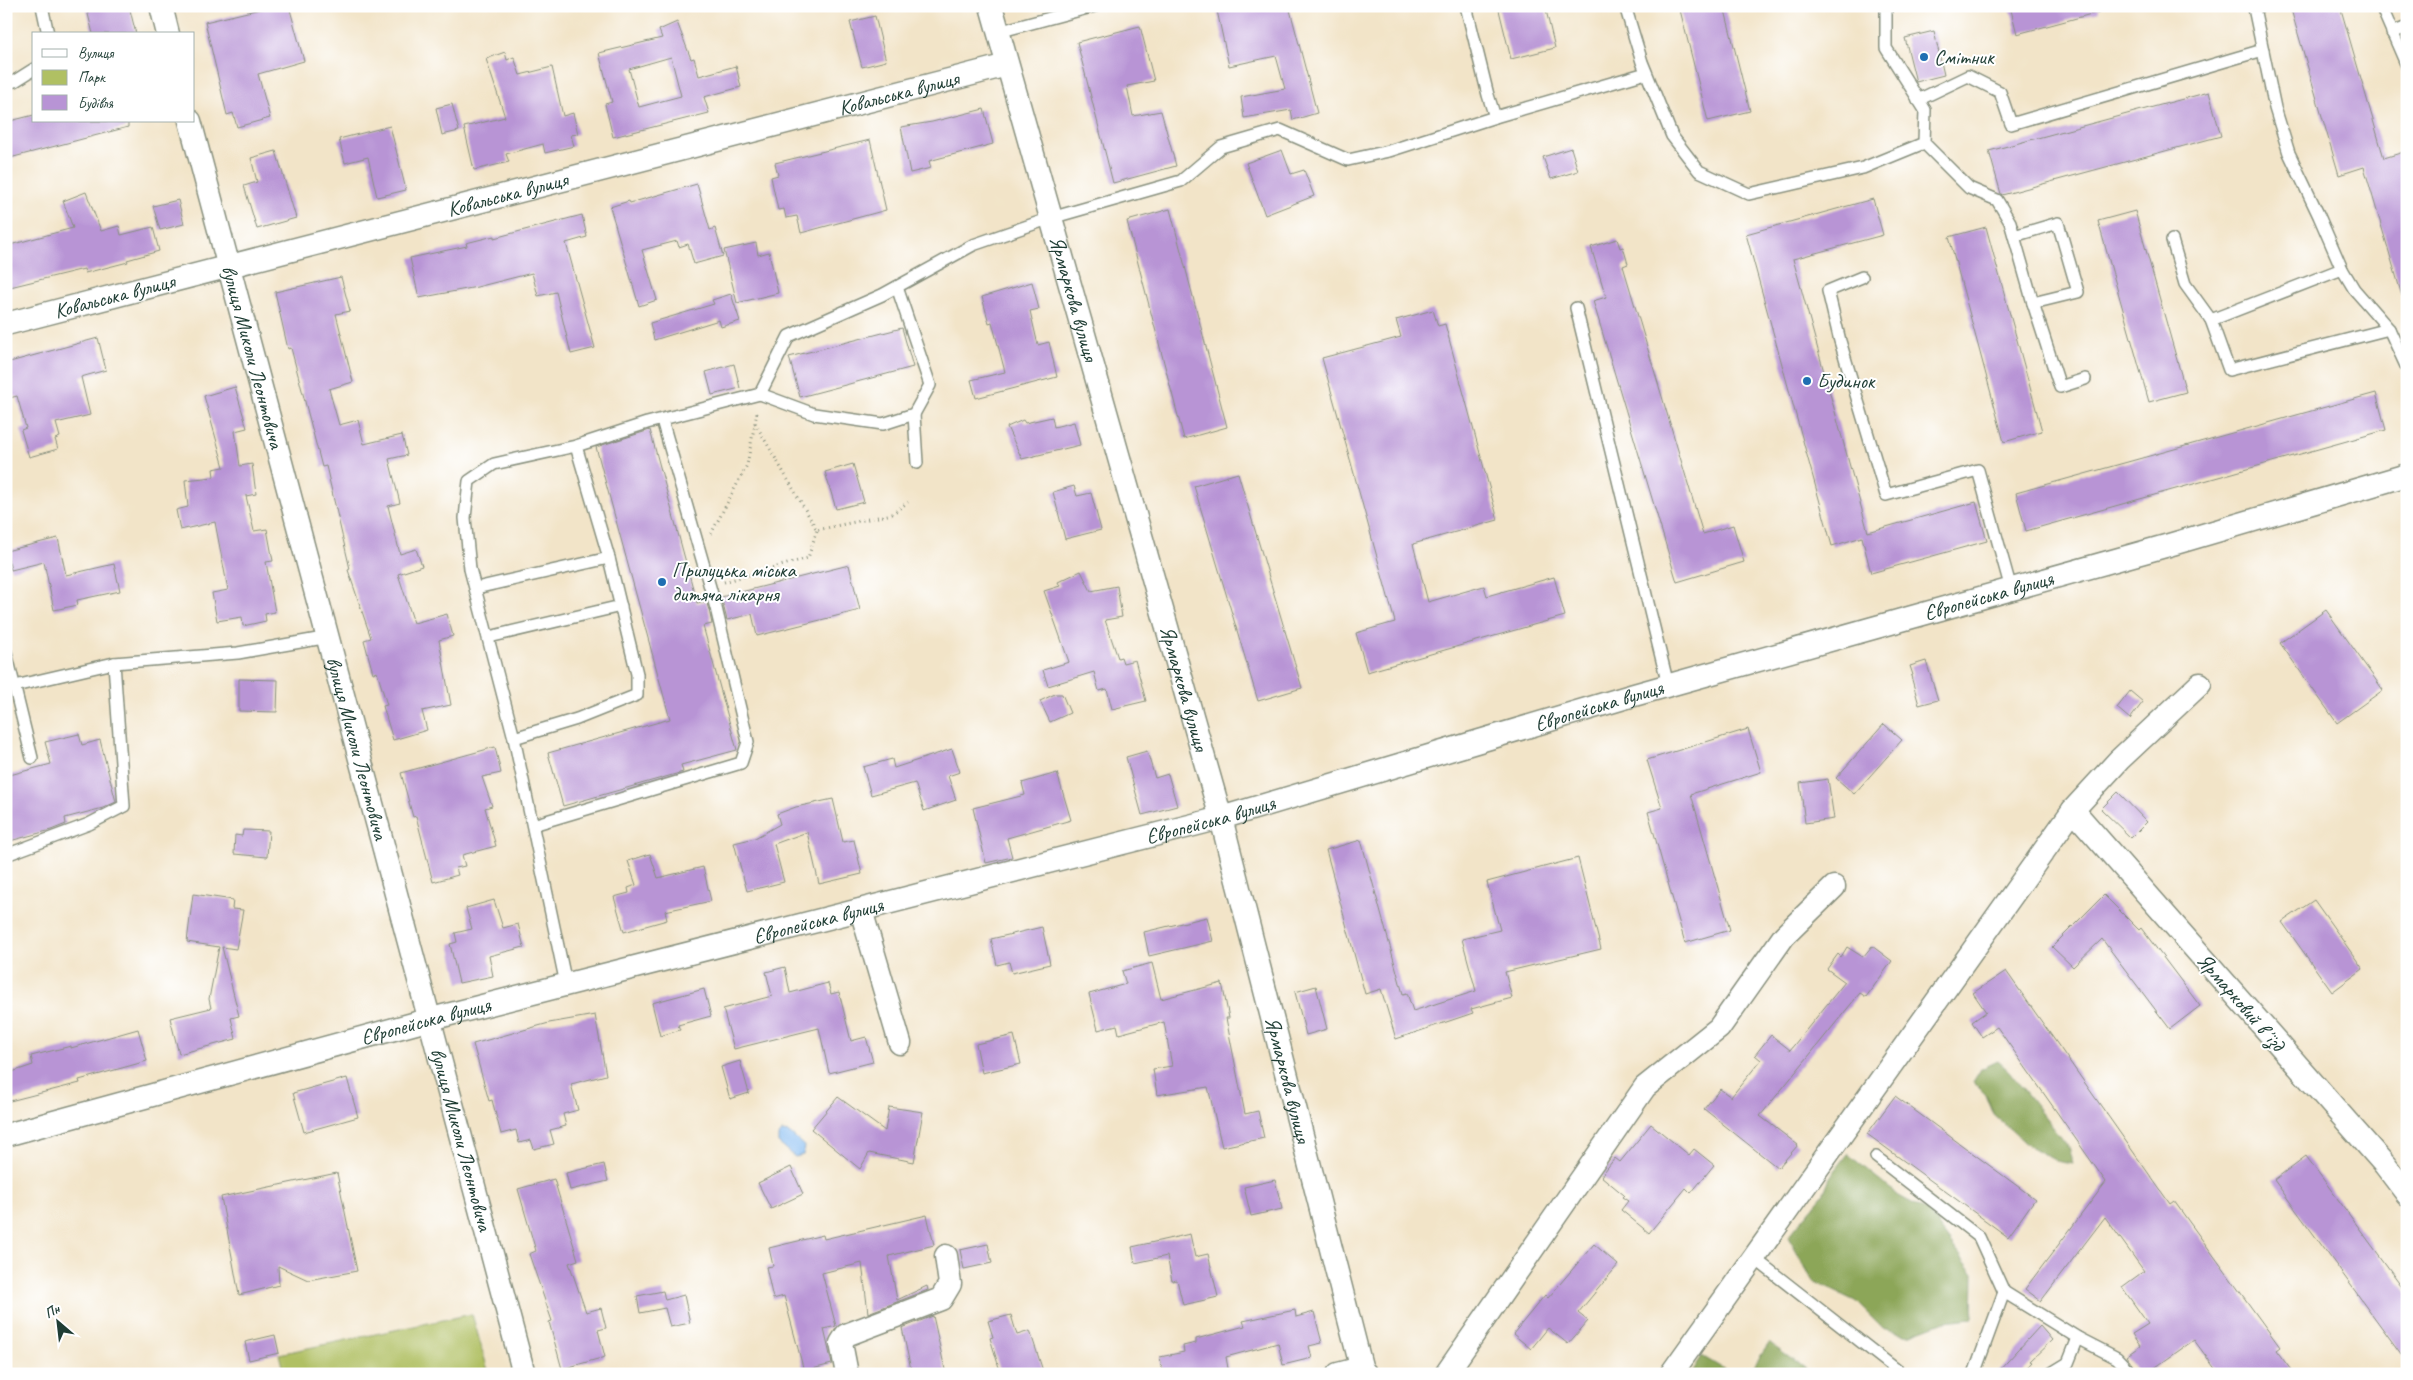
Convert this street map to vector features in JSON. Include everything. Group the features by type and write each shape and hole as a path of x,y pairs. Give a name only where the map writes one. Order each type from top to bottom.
{"street":[{"path":"161,6 168,32"},
{"name":"Ярмаркова вулиця","path":"991,6 1221,818 1364,1372"},
{"name":"Ковальська вулиця","path":"6,324 1007,64"},
{"name":"вулиця Миколи Леонтовича","path":"190,122 524,1374"},
{"name":"Європейська вулиця","path":"6,1135 430,1019 1221,818 1668,685 2407,476"},
{"path":"1671,1374 2073,810 2119,760 2200,684"},
{"name":"Ярмарковий вʼїзд","path":"2073,810 2386,1165 2407,1194"},
{"path":"1446,1374 1645,1087 1719,1028 1784,936 1834,887"},
{"path":"861,910 900,1043"},
{"path":"847,1374 841,1343 846,1335 941,1299 950,1284 946,1256"},
{"path":"1338,1374 1364,1372"}],"lane":[{"path":"42,6 48,32"},
{"path":"998,32 1095,6"},
{"path":"1466,6 1495,117"},
{"path":"1624,6 1646,73 1672,136 1699,171 1749,194 1863,168 1924,143"},
{"path":"1886,6 1886,48 1925,110 1924,143 1969,188 1996,200 2010,222 2033,304 2060,387 2085,379"},
{"path":"2260,6 2254,8 2275,108 2289,153 2342,269 2354,289 2389,329 2407,368"},
{"path":"2380,6 2407,66"},
{"path":"2392,33 2407,27"},
{"path":"1918,100 1968,76 2000,92 2011,124 2263,50"},
{"path":"6,83 15,81 32,70"},
{"path":"760,394 789,336 897,287 973,245 1051,218 1180,181 1221,147 1280,130 1348,160 1389,151 1495,117 1646,73"},
{"path":"2014,236 2058,223 2078,292 2033,304"},
{"path":"2172,240 2185,284 2211,320 2229,370 2389,329"},
{"path":"2211,320 2342,269"},
{"path":"1862,277 1828,291 1840,340 1886,495 1978,470 2011,589"},
{"path":"897,287 930,385 914,414 917,463"},
{"path":"1576,308 1668,685"},
{"path":"566,984 514,738 470,569 465,518 469,481 494,464 576,446 662,420 760,394 814,414 883,424 914,414"},
{"path":"533,826 740,763 748,742 710,586 662,420"},
{"path":"514,738 577,720 637,695 637,674 621,606 576,446"},
{"path":"476,588 609,558"},
{"path":"489,637 621,606"},
{"path":"15,686 114,663 238,653 329,637"},
{"path":"6,652 32,758"},
{"path":"6,855 89,824 124,806 114,663"},
{"path":"1876,1157 1979,1236 2004,1292 2078,1338 2117,1358 2132,1374"},
{"path":"1754,1258 1902,1374"},
{"path":"1974,1374 2004,1292"},
{"path":"2050,1374 2068,1363 2078,1338"}],"path":[{"path":"701,555 747,465 760,394"},
{"path":"710,586 808,558 817,530 755,423"},
{"path":"817,530 892,514 908,502"}],"green space":[{"path":"1998,1061 2009,1071 2067,1145 2073,1164 2056,1161 2029,1146 1994,1115 1986,1095 1973,1082 1981,1069"},
{"path":"1848,1154 1899,1196 1927,1211 1974,1274 1973,1318 1945,1321 1908,1335 1882,1328 1855,1301 1813,1281 1788,1237 1823,1195 1830,1177"},
{"path":"472,1314 489,1374 284,1374 279,1354"},
{"path":"1770,1342 1805,1369 1803,1374 1743,1374 1751,1370"},
{"path":"1702,1356 1732,1374 1691,1374"}],"water":[{"path":"782,1132 789,1133 804,1146 803,1155 795,1157 778,1143 778,1136"}],"building":[{"path":"86,6 129,6 136,32 92,32"},
{"path":"273,6 289,6 304,61 258,74 270,118 237,127 233,113 227,115 205,22"},
{"path":"1216,6 1289,6 1317,113 1293,120 1291,110 1244,118 1241,97 1285,89 1276,56 1229,66"},
{"path":"1498,6 1545,6 1555,48 1511,59"},
{"path":"1679,6 1724,6 1750,111 1708,121"},
{"path":"2010,6 2098,6 2099,12 2017,34"},
{"path":"2290,6 2340,6 2384,158 2407,151 2407,295 2402,296 2364,167 2339,175"},
{"path":"875,16 886,61 862,67 850,22"},
{"path":"677,22 691,59 694,58 699,76 736,66 741,87 704,97 709,113 613,137 605,104 612,102 599,53 662,38 659,30","holes":["671,57 681,96 639,107 629,69"]},
{"path":"1140,26 1154,81 1127,86 1133,116 1161,111 1176,166 1113,183 1077,42"},
{"name":"Смітник","path":"1934,31 1944,75 1916,82 1905,38"},
{"path":"505,52 507,60 514,57 520,75 552,67 563,116 573,113 578,134 571,135 574,146 545,153 543,144 506,154 509,162 474,170 464,127 505,117 486,59"},
{"path":"2209,92 2221,136 2001,194 1989,151"},
{"path":"452,104 459,131 442,135 436,108"},
{"path":"984,109 993,144 929,161 931,168 910,173 901,127 932,122"},
{"path":"32,116 32,122 128,122 128,127 6,159 6,122"},
{"path":"390,126 406,190 377,197 368,157 345,163 339,139"},
{"path":"870,140 886,210 801,233 797,216 786,218 784,209 778,210 771,177 778,175 775,163"},
{"path":"1571,148 1578,171 1551,179 1543,157"},
{"path":"1282,150 1291,174 1304,170 1314,196 1265,215 1246,163"},
{"path":"276,151 296,218 257,229 244,186 257,182 251,158"},
{"path":"697,184 710,230 715,228 723,256 694,264 688,244 679,247 677,241 642,250 657,300 639,306 610,207"},
{"path":"86,192 101,231 119,226 121,235 153,227 159,251 127,260 128,262 85,273 84,269 6,288 6,266 11,265 6,246 73,228 63,201"},
{"name":"Будинок","path":"1873,199 1883,235 1793,259 1868,532 1976,502 1987,541 1871,573 1862,537 1832,546 1746,234"},
{"path":"178,200 184,224 160,230 153,206"},
{"path":"1170,209 1227,427 1184,439 1127,221"},
{"path":"2135,211 2186,392 2149,402 2098,221"},
{"path":"582,215 587,237 566,243 595,348 571,354 556,292 538,296 532,273 477,287 419,298 410,258 467,246 466,243 494,236 494,238"},
{"path":"1986,227 2042,431 2004,442 1949,237"},
{"path":"1617,239 1620,248 1623,247 1628,264 1623,266 1703,534 1733,525 1744,562 1677,582 1593,301 1606,297 1591,247"},
{"path":"756,243 758,255 769,252 778,293 737,303 724,250"},
{"path":"341,277 350,311 336,314 353,382 329,389 339,425 358,420 364,444 402,435 407,455 389,459 400,503 388,506 400,554 416,549 422,566 398,574 414,623 447,614 453,636 439,640 451,705 422,711 427,730 393,740 383,706 387,705 377,672 373,673 364,640 371,638 348,570 350,569 326,466 322,467 291,348 288,349 275,292"},
{"path":"1032,282 1039,309 1030,311 1038,345 1049,342 1057,377 976,398 971,380 1005,372 992,322 989,323 982,297"},
{"path":"731,294 740,321 721,327 719,320 654,340 650,323 714,304 712,300"},
{"path":"1433,310 1438,326 1445,324 1498,520 1413,544 1428,602 1484,586 1487,596 1554,577 1565,616 1367,672 1356,633 1395,622 1322,358 1401,337 1396,320"},
{"path":"902,328 913,367 800,397 789,357"},
{"path":"98,338 106,370 81,377 90,415 56,423 60,437 55,439 58,449 29,457 21,430 26,428 17,396 6,399 6,363"},
{"path":"734,364 740,388 712,395 706,372"},
{"path":"235,387 247,428 235,431 240,466 252,464 256,494 246,496 254,531 267,529 273,561 266,562 275,612 265,614 266,621 243,626 242,617 217,621 212,593 228,590 215,522 180,530 176,510 188,507 185,480 214,477 213,469 224,467 204,396"},
{"path":"2376,393 2386,430 2026,531 2016,493"},
{"path":"1052,417 1054,427 1074,422 1080,445 1022,459 1007,427 1023,420 1025,423"},
{"name":"Прилуцька міська дитяча лікарня","path":"650,430 697,603 706,601 709,610 712,624 703,626 737,750 681,765 683,772 563,806 548,753 670,719 596,447"},
{"path":"853,464 864,502 836,509 825,472"},
{"path":"1238,473 1302,688 1258,701 1194,486"},
{"path":"1074,486 1077,496 1091,493 1101,530 1065,539 1053,492"},
{"path":"58,538 66,575 114,564 120,591 77,600 78,605 54,610 44,562 11,570 6,551"},
{"path":"849,565 860,610 757,636 752,614 727,620 721,597"},
{"path":"1081,571 1091,591 1117,586 1122,617 1105,620 1118,658 1121,657 1123,663 1135,660 1146,701 1112,709 1107,689 1099,691 1094,672 1048,686 1043,670 1069,662 1044,591 1060,586 1058,582"},
{"path":"2326,610 2383,690 2337,723 2280,643"},
{"path":"1926,661 1938,700 1919,705 1910,666"},
{"path":"239,679 278,680 277,712 239,711"},
{"path":"2130,691 2143,702 2130,719 2117,708"},
{"path":"1055,694 1062,694 1070,713 1050,722 1040,701"},
{"path":"1884,724 1902,740 1854,794 1836,778"},
{"path":"1748,729 1761,772 1691,794 1730,930 1685,943 1648,812 1662,808 1647,760"},
{"path":"79,734 82,745 100,740 116,802 103,808 65,818 66,824 51,830 6,842 6,776 51,764 45,742"},
{"path":"495,747 501,773 482,777 492,806 485,808 496,846 462,855 465,866 456,868 458,875 433,882 416,816 413,817 401,773"},
{"path":"952,749 960,772 948,776 956,800 924,811 915,783 871,795 863,767 892,759 894,768"},
{"path":"1147,751 1155,778 1168,774 1177,806 1142,815 1126,757"},
{"path":"1057,773 1071,820 1007,838 1012,857 986,863 973,808 1025,795 1022,783"},
{"path":"1828,779 1834,819 1805,823 1800,783"},
{"path":"2118,792 2147,822 2131,838 2101,809"},
{"path":"833,799 843,842 854,840 862,874 819,884 807,832 774,844 784,882 747,891 734,843 755,838 780,824 777,814 796,807"},
{"path":"243,830 269,831 267,857 234,854 235,835 242,836"},
{"path":"1361,840 1403,994 1407,993 1413,1011 1476,991 1462,939 1500,930 1487,882 1578,858 1601,949 1505,972 1512,998 1471,1009 1473,1013 1396,1039 1381,989 1365,994 1326,850"},
{"path":"650,854 658,878 703,867 711,901 665,911 667,920 624,932 614,897 629,893 628,888 636,885 628,861"},
{"path":"193,894 233,900 232,909 243,910 236,949 222,947 239,1016 231,1018 236,1039 179,1054 170,1018 211,1008 209,999 219,947 187,942"},
{"path":"2104,895 2139,930 2141,928 2200,1006 2170,1029 2102,939 2073,967 2052,947"},
{"path":"494,900 503,928 518,924 524,947 489,956 493,976 459,983 450,944 457,942 455,933 472,929 466,908"},
{"path":"2314,900 2363,969 2332,992 2282,922"},
{"path":"1207,917 1213,941 1149,956 1144,932"},
{"path":"1042,927 1050,964 1012,973 1009,962 997,965 991,939"},
{"path":"1872,946 1892,961 1866,997 1860,993 1760,1116 1798,1145 1778,1168 1704,1109 1720,1089 1731,1097 1761,1060 1755,1055 1771,1035 1790,1050 1845,982 1827,969 1838,954 1841,957 1847,947 1863,957"},
{"path":"1152,963 1161,999 1222,983 1229,1018 1226,1018 1245,1114 1258,1111 1264,1138 1222,1147 1208,1087 1157,1095 1153,1069 1172,1066 1164,1022 1119,1034 1117,1025 1098,1030 1089,994 1126,984 1122,971"},
{"path":"785,967 790,993 828,983 831,994 839,992 851,1041 866,1037 873,1062 829,1073 819,1028 734,1049 723,1009 772,996 766,972"},
{"path":"2006,971 2170,1204 2174,1201 2280,1347 2276,1350 2294,1374 2219,1374 2194,1340 2146,1374 2139,1374 2126,1356 2140,1346 2132,1334 2148,1324 2122,1287 2144,1271 2105,1217 2041,1301 2025,1289 2106,1182 1997,1027 1982,1037 1972,1022 1986,1012 1973,993"},
{"path":"1316,986 1327,1029 1306,1035 1295,992"},
{"path":"704,989 711,1016 678,1025 680,1030 660,1036 652,1003"},
{"path":"595,1015 606,1075 571,1084 578,1110 563,1114 566,1126 550,1130 554,1144 534,1149 531,1140 519,1143 516,1130 501,1134 492,1100 489,1101 473,1044 549,1023"},
{"path":"138,1029 147,1061 79,1080 80,1083 6,1102 6,1074 33,1065 31,1056 71,1046 71,1048"},
{"path":"1014,1035 1021,1064 982,1073 976,1044"},
{"path":"740,1061 749,1093 730,1099 721,1067"},
{"path":"347,1078 358,1117 304,1132 293,1093"},
{"path":"1895,1096 2035,1199 2008,1237 1867,1134"},
{"path":"838,1097 885,1131 889,1107 923,1112 914,1162 869,1153 860,1169 811,1129"},
{"path":"1651,1124 1689,1155 1694,1149 1714,1165 1691,1193 1686,1188 1649,1233 1621,1210 1628,1201 1622,1197 1624,1195 1601,1176 1615,1158 1620,1162"},
{"path":"2306,1156 2407,1293 2407,1362 2274,1180"},
{"path":"604,1164 608,1181 570,1190 566,1173"},
{"path":"791,1167 803,1194 771,1209 758,1183"},
{"path":"337,1173 357,1271 308,1280 278,1266 279,1285 239,1295 221,1197"},
{"path":"554,1179 578,1260 569,1263 586,1312 601,1308 606,1328 598,1330 605,1357 562,1369 549,1322 552,1321 529,1254 536,1251 518,1189"},
{"path":"1275,1180 1282,1209 1251,1216 1244,1187"},
{"path":"927,1215 934,1245 889,1256 897,1300 927,1286 928,1290 868,1313 862,1263 822,1273 836,1326 824,1329 832,1364 804,1371 784,1296 773,1299 766,1267 773,1266 769,1248 823,1235 824,1239"},
{"path":"1190,1234 1195,1257 1208,1254 1218,1297 1183,1305 1177,1280 1172,1281 1167,1256 1135,1263 1132,1247"},
{"path":"988,1244 992,1263 964,1269 960,1250"},
{"path":"1594,1244 1618,1265 1578,1313 1588,1321 1568,1344 1548,1328 1531,1349 1513,1334 1545,1295 1548,1298"},
{"path":"663,1291 665,1300 684,1295 690,1323 670,1327 665,1308 640,1313 637,1296"},
{"path":"1295,1310 1296,1317 1314,1312 1322,1343 1309,1346 1312,1358 1283,1365 1278,1343 1226,1357 1229,1374 1163,1374 1160,1357 1184,1352 1183,1346 1196,1343 1196,1339 1245,1326 1243,1321"},
{"path":"1011,1315 1017,1335 1030,1331 1044,1374 1001,1374 990,1338 993,1337 988,1321"},
{"path":"933,1316 946,1374 912,1374 902,1328"},
{"path":"2040,1326 2052,1340 2030,1361 2032,1362 2021,1374 1996,1374"},
{"path":"275,1335 279,1353 249,1360 245,1342"}],"place":[{"name":"Смітник","path":"1924,57"},
{"name":"Будинок","path":"1807,381"},
{"name":"Прилуцька міська дитяча лікарня","path":"662,582"}]}
